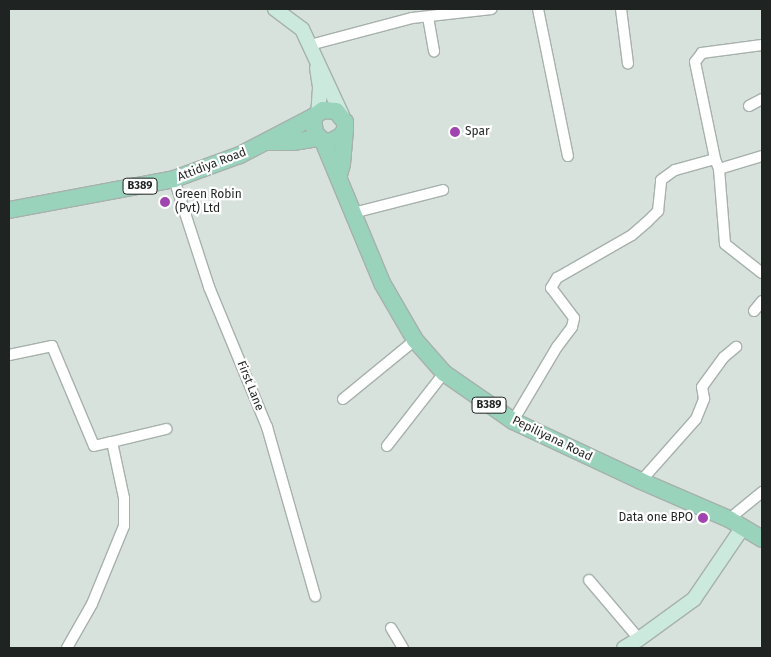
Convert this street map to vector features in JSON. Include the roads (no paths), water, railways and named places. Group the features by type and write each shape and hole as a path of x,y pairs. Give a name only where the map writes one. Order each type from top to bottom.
{"main road":[{"path":"275,9 302,29 317,63 329,84 343,123 342,136 330,142 321,139 315,133 320,88 317,63"},
{"path":"316,115 324,110 336,111 343,123"},
{"name":"B389","path":"265,142 316,115"},
{"name":"B389","path":"339,175 343,123"},
{"name":"B389","path":"265,142 321,139 333,167 339,175"},
{"name":"Attidiya Road","path":"9,210 174,180 240,155 265,142"},
{"name":"Pepiliyana Road","path":"339,175 382,283 415,340 444,373 513,421 641,481 736,522 762,539"},
{"path":"624,648 639,640 694,598 736,522"}],"street":[{"path":"310,45 412,18 491,9"},
{"path":"538,9 568,156"},
{"path":"621,9 628,64"},
{"path":"428,17 434,51"},
{"path":"762,45 702,53 694,62 717,164 725,244 762,273"},
{"path":"749,106 762,99"},
{"path":"513,421 557,347 572,327 574,318 551,288 557,278 632,235 658,212 661,180 675,170 762,156"},
{"name":"First Lane","path":"174,180 209,287 267,427 315,596"},
{"path":"353,213 444,190"},
{"path":"754,311 762,301"},
{"path":"343,399 415,340"},
{"path":"9,355 52,346 94,446 166,429"},
{"path":"641,481 696,419 704,399 702,386 724,357 736,347"},
{"path":"387,446 444,373"},
{"path":"67,648 92,604 124,526 124,498 112,442"},
{"path":"736,522 762,492"},
{"path":"589,580 639,640"},
{"path":"391,628 403,648"}],"place":[{"name":"Spar","path":"455,132"},
{"name":"Green Robin (Pvt) Ltd","path":"165,202"},
{"name":"Data one BPO","path":"703,518"}]}
